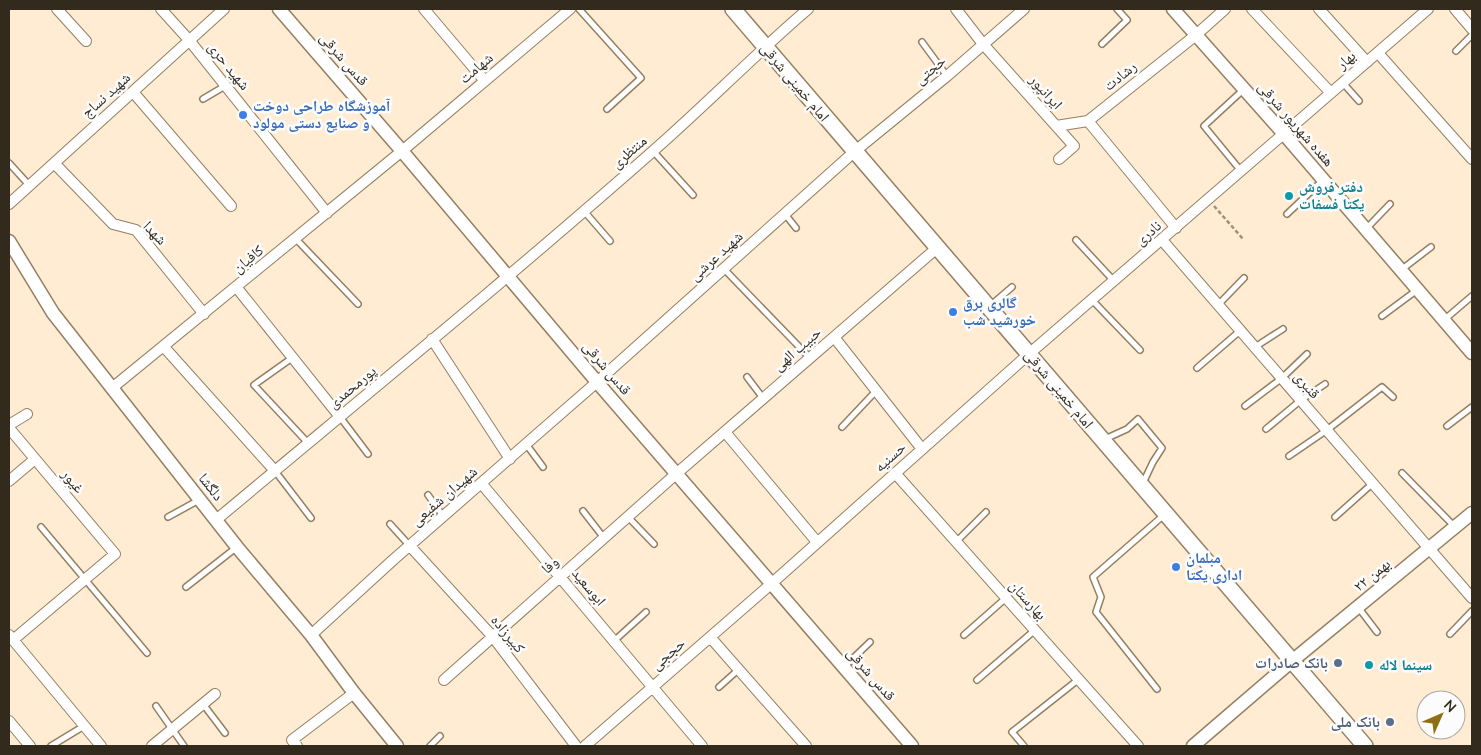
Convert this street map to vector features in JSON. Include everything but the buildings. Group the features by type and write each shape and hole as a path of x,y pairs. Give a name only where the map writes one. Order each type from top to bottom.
{"main road":[{"name":"امام خمینی شرقی","path":"733,9 854,152 1030,353 1102,440 1365,746"}],"street":[{"path":"57,9 86,41"},
{"name":"شهید حری","path":"161,9 189,40 327,213"},
{"name":"شهید نساج","path":"9,204 224,9"},
{"name":"قدس شرقی","path":"279,9 676,474 912,746"},
{"path":"424,9 484,80"},
{"name":"شهامت","path":"402,151 570,9"},
{"name":"منتظری","path":"508,276 653,151 765,46 808,9"},
{"name":"ایرانپور","path":"956,9 983,44 1074,146 1059,159"},
{"name":"حجتی","path":"854,152 947,76 1024,9"},
{"name":"هفده شهریور شرقی","path":"1173,9 1284,134 1472,353"},
{"name":"رشادت","path":"1056,126 1088,121 1196,35 1225,9"},
{"path":"1252,9 1331,93"},
{"path":"1319,9 1367,62"},
{"name":"بهار","path":"1284,134 1428,9"},
{"path":"1455,9 1472,29"},
{"path":"1378,53 1472,159"},
{"path":"133,92 231,206"},
{"path":"1088,121 1176,228"},
{"name":"نادری","path":"1030,353 1284,134"},
{"name":"کافیان","path":"112,388 402,151"},
{"name":"شهید عرشی","path":"598,382 854,152"},
{"name":"شهدا","path":"54,163 113,224 136,230 204,314"},
{"name":"قنبری","path":"1162,240 1472,598"},
{"name":"حبیب الهی","path":"676,474 938,247"},
{"name":"دلگشا","path":"11,248 53,312 237,547 311,636 397,746"},
{"name":"پورمحمدی","path":"216,520 508,276"},
{"path":"236,288 340,417"},
{"path":"834,337 922,449"},
{"path":"432,339 510,458"},
{"path":"164,347 275,471"},
{"name":"حسنیه","path":"771,584 1030,353"},
{"name":"شهیدان شفیعی","path":"311,636 443,516 598,382"},
{"path":"9,426 27,414"},
{"name":"غیور","path":"9,426 115,554 86,578"},
{"path":"725,432 817,542"},
{"path":"9,481 35,459"},
{"name":"بهارستان","path":"895,473 1138,746"},
{"name":"وفا","path":"444,680 676,474"},
{"name":"ابوسعید","path":"481,483 702,746"},
{"name":"۲۲ بهمن","path":"1199,744 1292,661 1472,513"},
{"name":"کبیرزاده","path":"410,546 492,636 576,746"},
{"path":"86,578 10,640 101,746"},
{"name":"حججی","path":"585,746 771,584"},
{"path":"710,637 806,746"},
{"path":"297,746 292,740 354,693"},
{"path":"152,746 215,694"},
{"path":"9,721 30,746"}],"lane":[{"path":"579,9 641,78 607,109"},
{"path":"1102,44 1127,20 1118,9"},
{"path":"1456,51 1472,35"},
{"path":"922,42 947,76"},
{"path":"1343,83 1359,101"},
{"path":"203,99 226,86"},
{"path":"1241,171 1204,126 1244,89"},
{"path":"653,151 693,195"},
{"path":"9,163 29,186"},
{"path":"1287,214 1323,180"},
{"path":"1366,230 1390,204"},
{"path":"584,211 610,240"},
{"path":"785,214 796,228"},
{"path":"296,239 358,304"},
{"path":"1076,240 1114,281"},
{"path":"1401,270 1431,247"},
{"path":"724,269 810,358"},
{"path":"1218,305 1244,278"},
{"path":"989,307 1012,287"},
{"path":"1382,316 1418,290"},
{"path":"1444,320 1472,296"},
{"path":"1092,300 1140,350"},
{"path":"1255,347 1282,329"},
{"path":"1197,368 1241,330"},
{"path":"1245,406 1282,378 1307,354"},
{"path":"292,358 254,385 308,444"},
{"path":"747,376 763,398"},
{"path":"1266,429 1301,400 1325,384"},
{"path":"1289,456 1327,430 1382,387 1393,397"},
{"path":"842,427 876,390"},
{"path":"1447,426 1472,407"},
{"path":"340,417 368,454"},
{"path":"1102,440 1126,429 1138,419 1162,448 1142,486"},
{"path":"526,444 543,468"},
{"path":"275,471 311,518"},
{"path":"1402,473 1455,527"},
{"path":"1335,516 1373,483"},
{"path":"428,495 443,516"},
{"path":"168,517 200,500"},
{"path":"583,511 604,538"},
{"path":"956,542 986,512"},
{"path":"1156,689 1096,612 1101,597 1092,578 1166,514"},
{"path":"628,517 654,544"},
{"path":"390,524 410,546"},
{"path":"41,527 86,578 147,653"},
{"path":"186,588 237,547"},
{"path":"964,634 1006,598"},
{"path":"1358,608 1377,632"},
{"path":"1450,634 1472,611"},
{"path":"614,641 646,612"},
{"path":"977,680 1035,630"},
{"path":"844,667 870,642"},
{"path":"719,687 738,670"},
{"path":"1024,746 1012,732 1079,680"},
{"path":"203,704 225,733"},
{"path":"156,706 184,746"},
{"path":"51,746 84,726"},
{"path":"430,746 440,736"}],"path":[{"path":"1208,200 1243,239"}],"place":[{"name":"آموزشگاه طراحی دوخت و صنایع دستی مولود","path":"243,115"},
{"name":"دفتر فروش یکتا فسفات","path":"1289,196"},
{"name":"گالری برق خورشید شب","path":"953,312"},
{"name":"مبلمان اداری یکتا","path":"1176,567"},
{"name":"بانک صادرات","path":"1338,663"},
{"name":"سینما لاله","path":"1369,665"},
{"name":"بانک ملی","path":"1390,722"}]}
